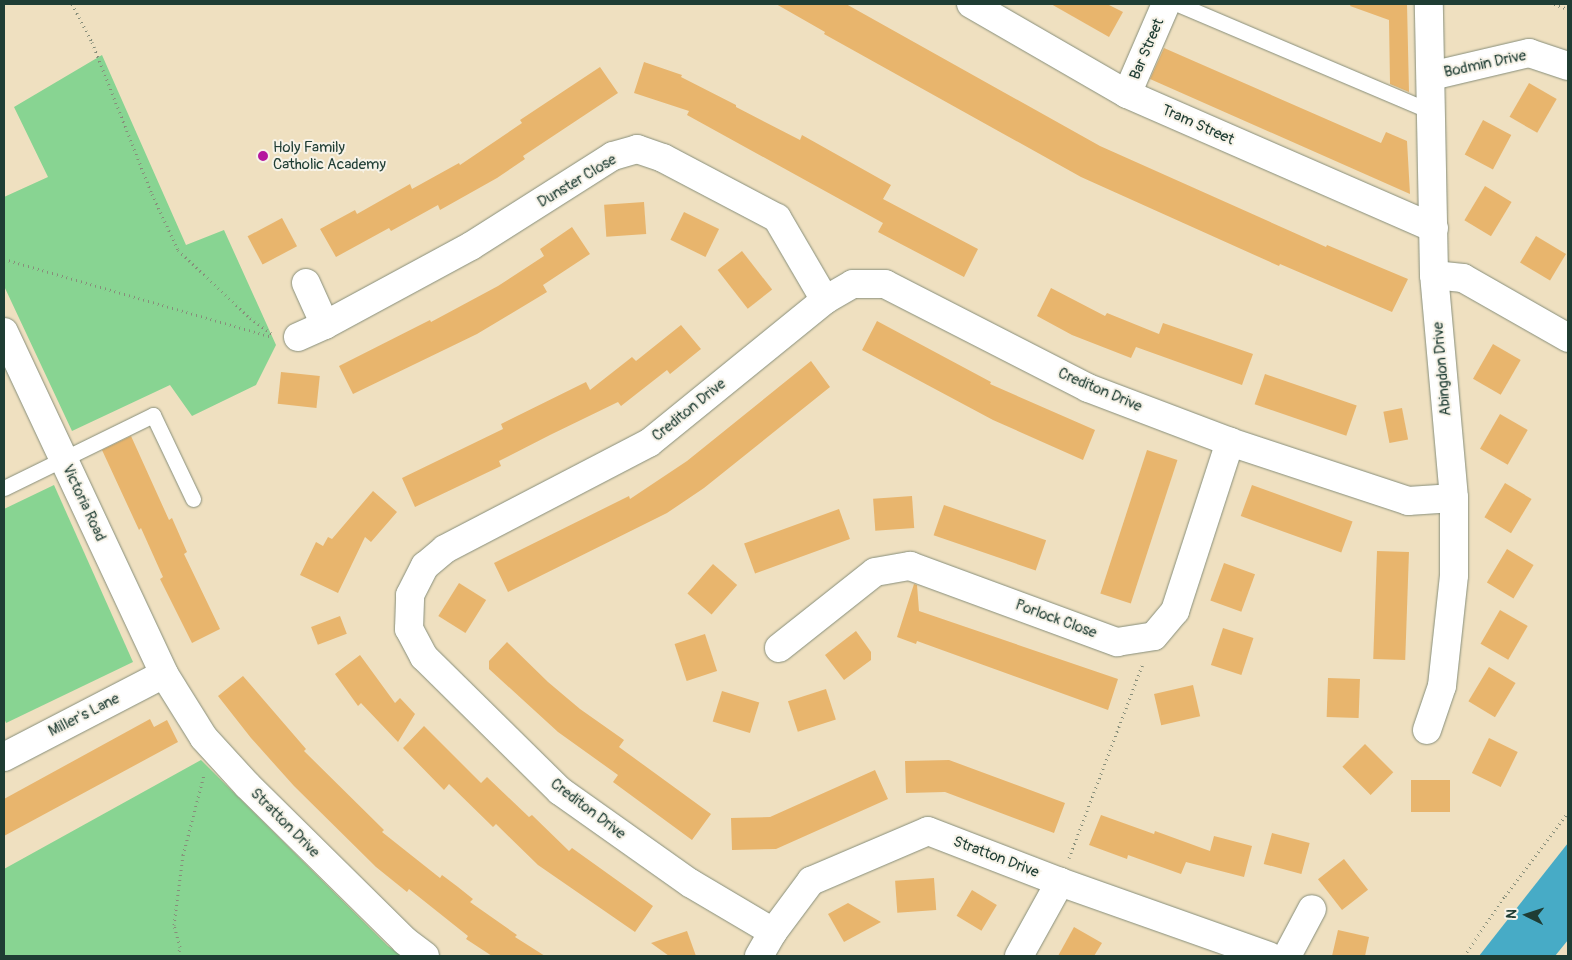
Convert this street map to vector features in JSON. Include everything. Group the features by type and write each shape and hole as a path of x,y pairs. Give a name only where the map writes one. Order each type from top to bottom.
{"street":[{"name":"Tram Street","path":"971,4 1127,94 1434,228"},
{"name":"Bar Street","path":"1127,94 1166,4"},
{"name":"Abingdon Drive","path":"1427,730 1442,686 1454,575 1454,498 1434,275 1429,4"},
{"name":"Bodmin Drive","path":"1431,76 1529,53 1568,66"},
{"name":"Dunster Close","path":"298,337 326,325 471,246 613,156 637,149 664,158 777,218 825,300"},
{"path":"1434,275 1463,278 1568,338"},
{"path":"306,283 326,325"},
{"name":"Crediton Drive","path":"773,932 690,883 560,791 424,657 409,629 410,595 425,566 445,549 649,442 825,300 853,284 885,284 1088,388 1230,442 1408,501 1454,498"},
{"name":"Victoria Road","path":"4,332 164,674"},
{"path":"1154,636 1175,611 1230,442"},
{"name":"Porlock Close","path":"779,648 875,572 910,566 1117,642 1154,636"},
{"name":"Stratton Drive","path":"164,674 211,748 405,941 424,956"},
{"name":"Miller's Lane","path":"4,757 164,674"},
{"name":"Stratton Drive","path":"759,956 773,932 811,881 928,831 1060,882 1270,956"},
{"path":"1019,956 1060,882"},
{"path":"1287,956 1312,909"}],"lane":[{"path":"1178,4 1432,112"},
{"path":"4,488 153,414 193,499"}],"path":[{"path":"4,259 279,339 250,318 178,250 152,194 92,42 72,4"},
{"path":"1554,4 1568,9"},
{"path":"1060,882 1154,636"},
{"path":"178,956 180,947 174,925 182,855 211,748"},
{"path":"1464,956 1516,881 1568,812"}],"green space":[{"path":"102,55 186,245 224,230 276,345 256,385 192,416 170,385 72,431 4,286 4,197 48,177 14,107"},
{"path":"54,485 133,662 6,723 4,718 4,509"},
{"path":"201,760 388,946 402,956 4,956 4,869"}],"water":[{"path":"1568,843 1568,940 1555,956 1479,956"}],"building":[{"path":"776,4 846,4 1100,146 1326,247 1327,245 1408,279 1392,312 1280,264 1279,266 1081,177 824,34 825,32"},
{"path":"1051,4 1107,4 1123,12 1109,37"},
{"path":"1351,4 1407,4 1409,92 1390,84 1389,20 1350,6"},
{"path":"1164,48 1381,143 1386,132 1407,141 1410,194 1150,79"},
{"path":"644,62 682,75 681,77 736,105 736,107 800,140 802,135 891,185 883,199 978,249 964,277 878,232 883,223 687,115 689,111 634,93"},
{"path":"600,67 618,93 523,156 525,159 497,178 440,210 438,205 391,231 389,228 336,257 320,229 355,210 357,214 410,184 412,189 459,163 460,165 522,123 520,120"},
{"path":"1529,83 1557,99 1537,133 1510,117"},
{"path":"1483,120 1511,135 1493,169 1465,154"},
{"path":"1485,186 1512,202 1491,236 1464,220"},
{"path":"644,202 646,234 606,237 604,205"},
{"path":"684,212 719,229 705,257 670,240"},
{"path":"282,218 297,246 263,265 248,236"},
{"path":"572,227 590,254 543,285 547,292 477,334 353,394 339,366 430,320 431,322 498,286 544,256 540,249"},
{"path":"1536,236 1566,254 1550,281 1520,263"},
{"path":"742,251 772,290 748,309 718,270"},
{"path":"1051,288 1105,316 1107,313 1159,334 1163,323 1253,354 1242,385 1136,347 1131,358 1072,335 1037,316"},
{"path":"877,321 991,382 990,384 1095,430 1083,460 993,420 862,350"},
{"path":"681,325 701,349 670,374 667,370 621,406 618,402 550,435 499,461 501,466 415,507 402,478 503,429 501,424 586,382 590,390 632,357 636,361"},
{"path":"1493,344 1521,360 1501,395 1473,379"},
{"path":"811,361 830,387 704,488 667,513 508,592 494,563 629,496 630,499 687,461"},
{"path":"281,372 320,376 316,408 278,404"},
{"path":"1265,374 1357,406 1346,436 1255,404"},
{"path":"1402,408 1408,439 1389,443 1383,412"},
{"path":"1500,414 1528,430 1508,465 1480,449"},
{"path":"131,436 169,520 172,518 187,552 184,554 220,629 192,643 160,579 163,577 141,528 139,530 102,450"},
{"path":"1147,450 1177,460 1131,603 1100,594"},
{"path":"1505,483 1532,499 1511,533 1484,517"},
{"path":"1252,485 1353,522 1341,553 1241,516"},
{"path":"373,491 397,512 371,542 365,537 338,593 300,575 316,542 323,546 328,537 332,539"},
{"path":"912,496 914,528 875,531 873,499"},
{"path":"944,505 1046,540 1036,570 934,535"},
{"path":"839,509 850,539 755,574 744,544"},
{"path":"1507,549 1534,565 1513,598 1487,582"},
{"path":"1377,551 1409,552 1405,660 1373,659"},
{"path":"1224,563 1255,574 1241,612 1210,601"},
{"path":"713,564 737,585 712,614 687,593"},
{"path":"459,583 486,600 465,633 438,616"},
{"path":"914,584 917,585 919,611 1118,679 1108,710 917,641 916,644 897,637"},
{"path":"1500,610 1528,626 1508,660 1480,644"},
{"path":"340,616 347,634 318,645 311,627"},
{"path":"1223,628 1253,638 1241,675 1211,665"},
{"path":"856,631 871,652 871,660 844,680 825,655"},
{"path":"705,634 717,671 687,681 675,644"},
{"path":"507,642 548,682 580,709 624,740 619,747 711,814 692,840 613,782 618,775 558,732 489,669 489,661"},
{"path":"360,655 395,703 400,698 415,714 398,742 361,703 358,706 335,674"},
{"path":"1489,667 1516,683 1495,717 1468,701"},
{"path":"243,676 306,749 304,751 384,830 382,832 440,878 442,875 458,887 473,899 470,902 517,935 515,937 545,956 492,956 466,939 468,936 409,889 407,892 376,867 294,786 251,738 218,696"},
{"path":"1328,678 1360,679 1359,718 1327,717"},
{"path":"1193,685 1200,716 1161,725 1154,694"},
{"path":"826,689 836,719 798,732 788,701"},
{"path":"722,691 759,702 750,733 713,722"},
{"path":"150,719 154,727 167,720 178,742 4,836 4,799"},
{"path":"424,726 481,783 487,777 529,817 532,815 569,851 572,848 653,906 635,932 538,865 496,824 493,827 449,784 444,790 403,748"},
{"path":"1489,738 1518,752 1501,787 1472,773"},
{"path":"1365,744 1393,772 1371,795 1342,767"},
{"path":"949,760 1065,803 1054,833 945,792 906,793 905,761"},
{"path":"875,770 888,799 776,849 732,850 731,818 770,817"},
{"path":"1411,780 1450,780 1450,812 1411,812"},
{"path":"1101,815 1154,834 1155,831 1210,851 1214,836 1252,846 1244,877 1186,862 1181,874 1128,855 1127,859 1089,845"},
{"path":"1272,833 1310,843 1301,874 1264,864"},
{"path":"1344,859 1368,890 1342,910 1318,879"},
{"path":"934,878 936,910 897,913 895,881"},
{"path":"972,890 997,905 981,931 957,916"},
{"path":"848,903 881,922 844,942 828,914"},
{"path":"1074,927 1102,943 1094,956 1058,956"},
{"path":"1338,930 1369,937 1365,956 1332,956"},
{"path":"687,931 696,956 669,956 651,943"}],"place":[{"name":"Holy Family Catholic Academy","path":"263,156"}]}
